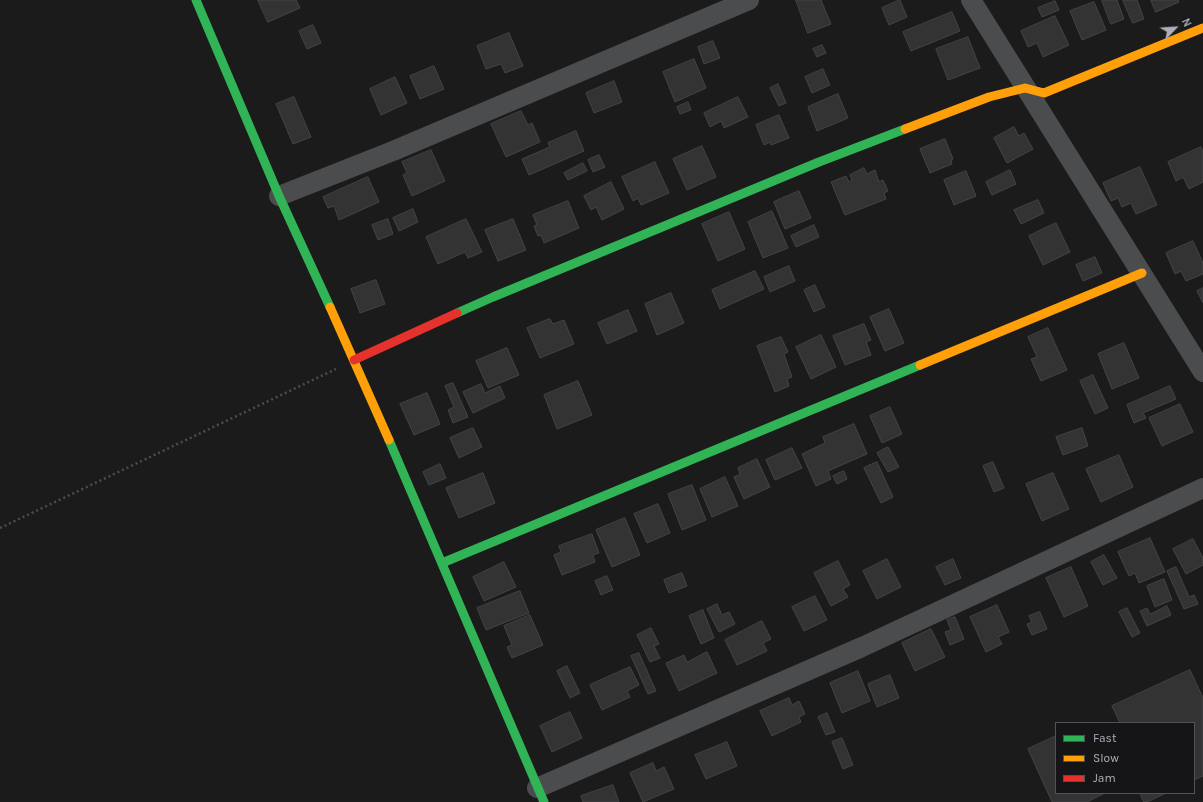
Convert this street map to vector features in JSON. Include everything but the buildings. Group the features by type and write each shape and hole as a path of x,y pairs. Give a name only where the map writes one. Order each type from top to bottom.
{"street":[{"path":"196,0 279,196 354,360 442,563 540,795 1203,488"},
{"path":"279,196 400,148 749,0"},
{"path":"971,0 1142,273 1198,351 1203,372"},
{"path":"354,360 493,297 819,162 989,97 1025,88 1044,93 1203,28"},
{"path":"442,563 1142,273"}],"path":[{"path":"0,528 354,360"}],"traffic: fast":[{"path":"196,0 279,196 330,307"},
{"path":"457,313 819,162 905,129"},
{"path":"442,563 920,365"},
{"path":"389,440 544,802"}],"traffic: slow":[{"path":"905,129 989,97 1025,88 1044,93 1203,28"},
{"path":"920,365 1142,273"},
{"path":"330,307 389,440"}],"traffic: jam":[{"path":"354,360 457,313"}]}
